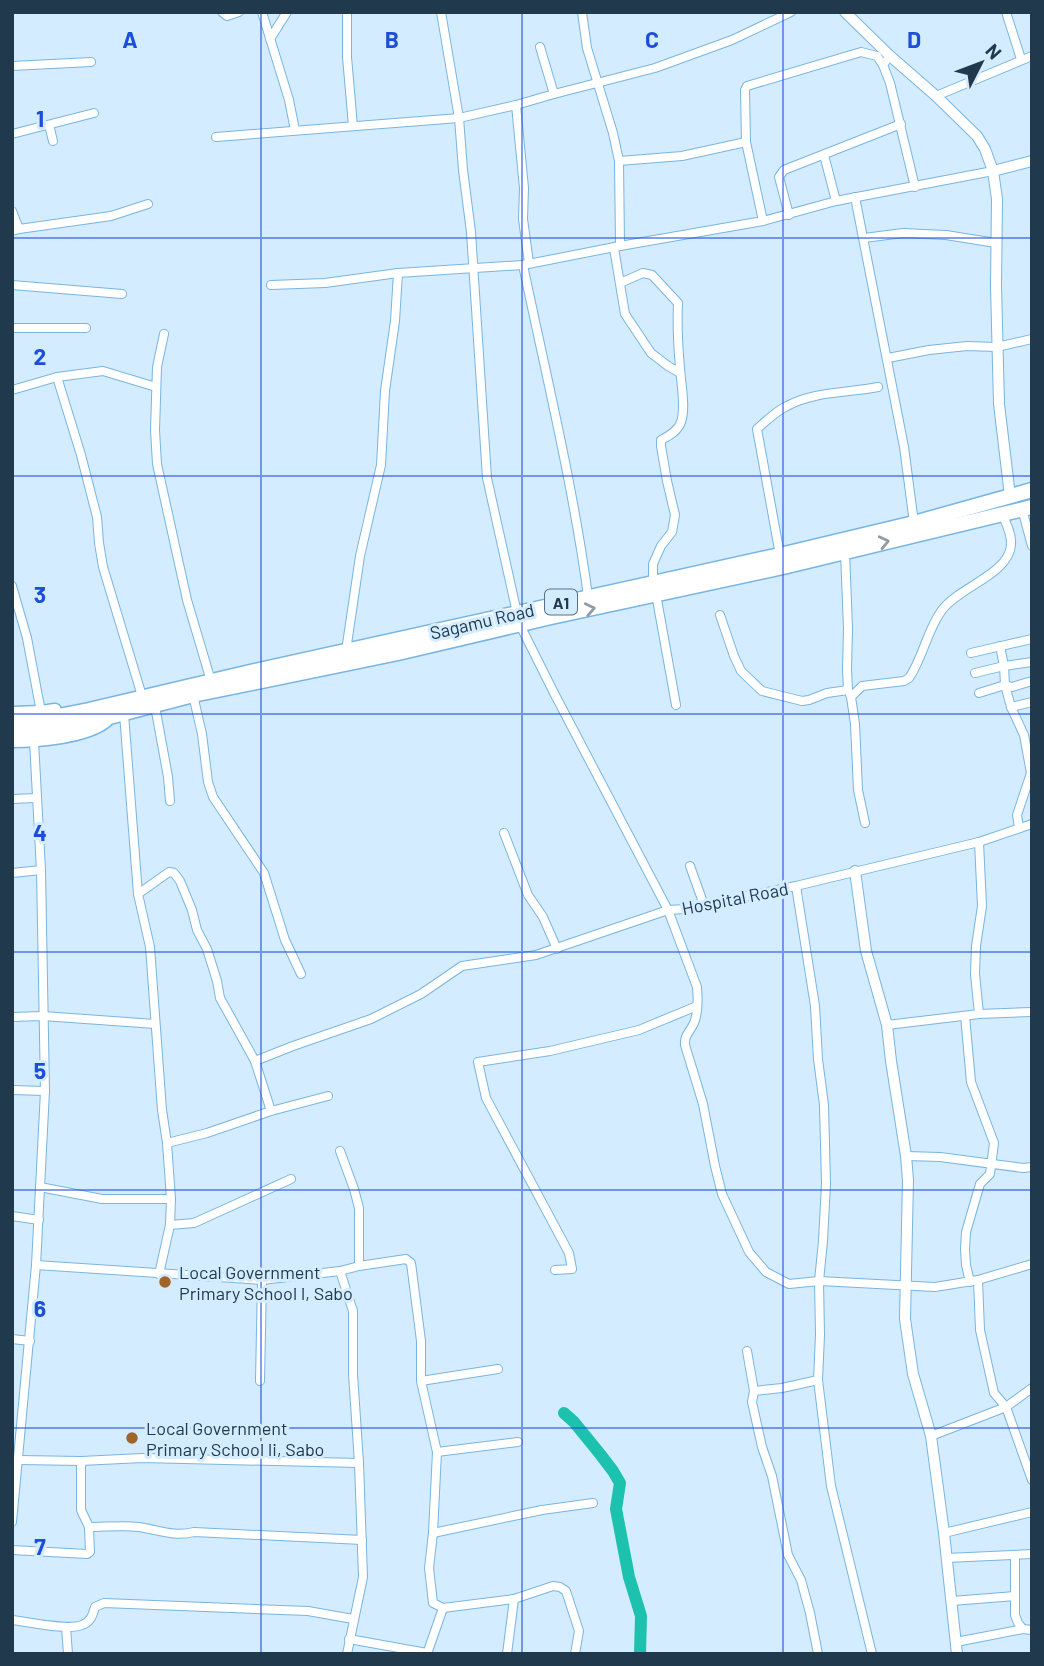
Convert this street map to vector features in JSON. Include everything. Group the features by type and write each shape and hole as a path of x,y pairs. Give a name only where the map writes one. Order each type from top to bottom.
{"highway":[{"name":"Sagamu Road","path":"114,712 142,696 346,651 518,619 588,596 654,588 845,552 964,516 1010,496 1032,490"},
{"name":"Sagamu Road","path":"12,721 91,716 155,706 193,695 353,662 914,523 1002,514 1027,508"},
{"name":"Sagamu Road","path":"12,733 34,733 91,716"}],"main road":[{"path":"12,713 41,712 91,703 114,712 100,726 71,735 34,741 12,741"}],"street":[{"path":"222,12 227,16 239,12"},
{"path":"262,12 289,100 295,130"},
{"path":"270,40 287,12"},
{"path":"347,12 347,57 353,126"},
{"name":"Hospital Road","path":"441,12 459,118 471,232 487,478 518,619 554,694 668,910 685,909 796,886 979,842 1032,824"},
{"path":"582,12 587,48 619,161 617,247 625,314 651,353 680,373"},
{"path":"216,136 459,118 655,68 732,40 791,12"},
{"path":"845,12 886,60 915,187"},
{"path":"1006,12 1021,59"},
{"path":"540,47 554,94"},
{"path":"763,221 746,142 747,86 861,52 870,53 886,60 936,96 977,136 993,171 997,199 999,404 1010,496"},
{"path":"936,96 1032,56"},
{"path":"12,66 90,62"},
{"path":"516,105 524,188 526,264 581,542 588,596"},
{"path":"12,134 94,113"},
{"path":"789,215 779,177 788,167 901,124"},
{"path":"49,125 53,141"},
{"path":"619,161 682,156 746,142"},
{"path":"824,155 836,201"},
{"path":"271,285 325,283 398,273 526,264 763,221 836,201 1032,161"},
{"path":"855,197 888,358 914,523"},
{"path":"12,211 16,230 111,216 148,204"},
{"path":"864,238 902,233 996,243"},
{"path":"346,651 360,556 381,465 385,391 395,321 398,273"},
{"path":"620,283 643,273 652,275 678,303 677,331 684,393 681,422 673,434 661,440 675,516 672,532 661,546 653,564 654,588 676,705"},
{"path":"12,285 122,294"},
{"path":"12,328 86,328"},
{"path":"164,334 157,367 157,464 187,600 211,681"},
{"path":"888,358 967,346 997,347 1032,339"},
{"path":"12,390 57,377 103,371 156,387"},
{"path":"57,377 97,517 103,567 142,696"},
{"path":"780,555 757,429 784,407 799,400 878,387"},
{"path":"1027,508 1032,546"},
{"path":"720,615 741,671 762,691 802,701 827,693 850,694 862,686 904,681 908,678 940,612 952,598 992,573 1006,560 1011,547 1011,536 1002,514"},
{"path":"845,552 847,670 855,724 858,790 865,823"},
{"path":"12,586 27,638 41,712"},
{"path":"971,653 1032,639"},
{"path":"1000,646 1005,685 1024,736 1031,772 1017,815 1018,828"},
{"path":"975,673 1032,662"},
{"path":"847,670 862,686"},
{"path":"979,693 1032,681"},
{"path":"193,695 213,797 264,873 285,940 301,974"},
{"path":"1011,707 1032,702"},
{"path":"155,706 170,801"},
{"path":"114,712 138,894 150,947 162,1110 172,1199 170,1225 159,1274"},
{"path":"12,1522 18,1460 17,1416 30,1341 36,1265 45,1091 41,870 34,741"},
{"path":"12,799 37,798"},
{"path":"504,833 528,895 543,917 557,949"},
{"path":"979,842 982,906 975,974 979,1014"},
{"path":"690,866 704,905"},
{"path":"12,873 41,870"},
{"path":"855,871 866,951 887,1025 906,1156 908,1180 905,1319 913,1374 931,1436 957,1654"},
{"path":"138,894 169,872 174,873 180,881 197,929 208,949 220,998 255,1062 271,1111"},
{"path":"796,886 815,1006 824,1105 826,1184 818,1281 818,1380 831,1486 872,1654"},
{"path":"255,1062 371,1019 421,994 462,966 536,955 668,910 697,987 695,1021 684,1039 703,1104 722,1194 748,1252 766,1272 789,1284 818,1281 935,1287 974,1281 1032,1264"},
{"path":"555,1270 572,1269 569,1253 486,1098 478,1062 550,1051 639,1030 697,1006"},
{"path":"887,1025 979,1014 1032,1012"},
{"path":"12,1017 43,1016 155,1024"},
{"path":"965,1016 971,1082 994,1143 990,1174 981,1184 966,1232 966,1265 974,1281 980,1329 994,1394 1006,1407 1032,1480"},
{"path":"12,1090 45,1091"},
{"path":"167,1143 328,1096"},
{"path":"340,1151 359,1208 359,1266"},
{"path":"906,1156 1032,1167"},
{"path":"170,1225 194,1223 291,1179"},
{"path":"40,1188 102,1199 172,1199"},
{"path":"12,1216 39,1220"},
{"path":"36,1265 262,1280 406,1259 411,1263 421,1341 421,1381 437,1452 429,1568 433,1603 443,1608 514,1599 554,1586 561,1587 566,1591 579,1631 575,1654"},
{"path":"340,1270 353,1311 353,1374 363,1577 347,1654"},
{"path":"260,1381 262,1280"},
{"path":"12,1339 30,1341"},
{"path":"747,1351 754,1391 752,1402 762,1447 772,1476 788,1555 801,1580 818,1654"},
{"path":"421,1381 498,1369"},
{"path":"754,1391 818,1380"},
{"path":"931,1436 1006,1407 1031,1390"},
{"path":"437,1452 519,1442"},
{"path":"18,1460 142,1458 359,1462"},
{"path":"12,1550 87,1554 91,1550 89,1527 82,1510 80,1461"},
{"path":"433,1533 541,1510 593,1503"},
{"path":"944,1534 1032,1512"},
{"path":"89,1527 138,1527 176,1535 194,1532 362,1540"},
{"path":"947,1558 1032,1554"},
{"path":"1015,1555 1015,1615 1018,1623 1028,1630"},
{"path":"952,1601 1015,1595"},
{"path":"507,1654 514,1599"},
{"path":"12,1620 66,1627 81,1626 92,1617 96,1607 104,1603 308,1611 353,1619"},
{"path":"349,1639 427,1654 443,1608"},
{"path":"66,1627 68,1654"},
{"path":"956,1642 1028,1630"}],"waterway":[{"path":"564,1413 600,1454 620,1483 616,1509 629,1577 641,1616 640,1654"}],"place":[{"name":"Local Government Primary School I, Sabo","path":"165,1282"},
{"name":"Local Government Primary School Ii, Sabo","path":"132,1438"}]}
